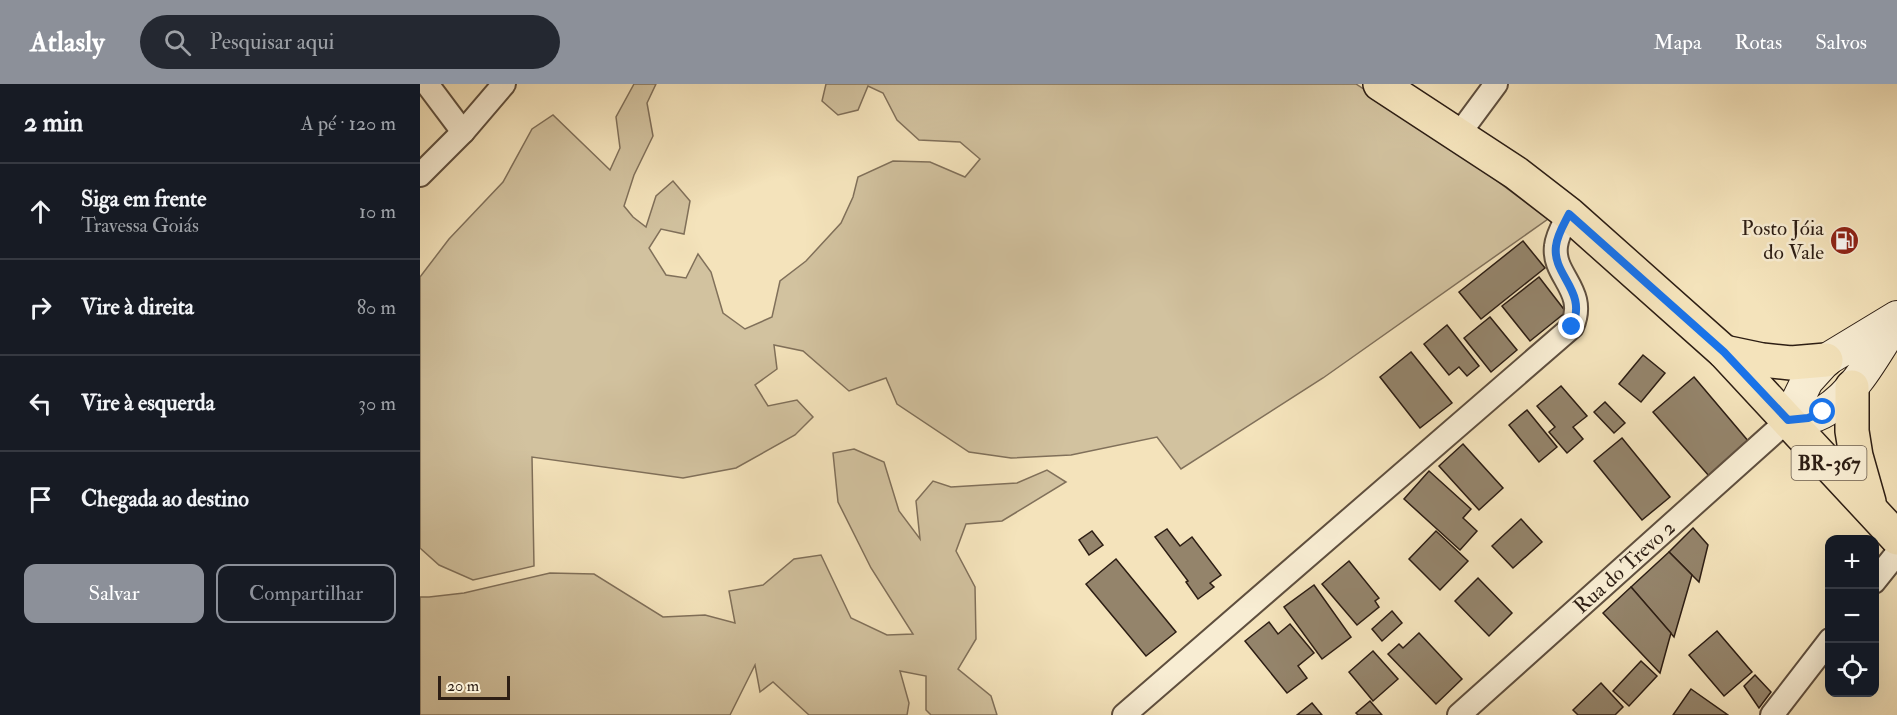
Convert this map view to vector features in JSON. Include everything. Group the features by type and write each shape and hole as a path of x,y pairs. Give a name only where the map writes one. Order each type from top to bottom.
{"main road":[{"name":"BR-367","path":"1380,84 1460,134 1569,214 1724,352 1897,538"},
{"path":"1724,352 1791,363 1826,360"},
{"path":"1852,387 1852,430 1856,456 1870,507"}],"street":[{"path":"427,84 463,132"},
{"path":"420,175 463,132 504,84"},
{"path":"1460,134 1496,84"},
{"path":"1124,715 1572,327 1577,316 1578,304 1556,257 1555,248 1569,214"},
{"path":"1788,420 1807,381 1826,360 1897,319"},
{"path":"1788,420 1808,418 1823,412 1852,387 1897,319"},
{"name":"Rua do Trevo 2","path":"1459,715 1788,420"},
{"path":"1879,577 1897,553"},
{"path":"1772,715 1828,643"}],"shaded area":[{"path":"634,84 656,84 647,103 653,136 634,175 624,206 646,227 656,196 673,181 690,201 684,234 661,229 649,248 666,275 686,278 698,254 711,272 723,313 745,329 772,317 780,281 806,261 841,223 853,197 858,177 893,161 930,162 965,177 980,159 960,142 919,140 897,120 883,93 868,86 858,110 838,115 822,101 826,84 1356,84 1461,154 1548,219 1323,378 1181,469 1157,437 1071,455 1011,458 969,452 897,404 886,378 849,391 803,351 774,345 777,369 755,385 768,406 797,400 813,417 795,435 736,468 683,478 532,457 534,566 473,580 439,565 420,548 420,277 449,239 503,182 532,129 553,115 610,170 620,148 616,117"},
{"path":"854,449 884,462 899,511 920,539 916,501 933,481 951,487 1017,483 1047,470 1066,482 1002,521 966,524 956,551 975,587 976,639 958,669 991,696 997,715 931,715 926,710 926,676 900,671 909,703 907,715 809,715 773,682 760,692 755,665 730,715 420,715 420,597 464,593 550,573 594,574 663,617 705,615 735,623 729,591 763,585 794,559 821,555 851,618 887,635 913,634 871,568 838,502 833,453"}],"building":[{"path":"1523,241 1545,268 1481,319 1459,292"},
{"path":"1539,277 1566,312 1530,341 1502,306"},
{"path":"1490,317 1517,350 1491,372 1464,338"},
{"path":"1447,325 1479,366 1467,376 1459,367 1449,375 1424,344"},
{"path":"1411,352 1452,403 1420,428 1380,377"},
{"path":"1643,355 1665,373 1641,402 1619,384"},
{"path":"1694,377 1749,442 1709,476 1653,412"},
{"path":"1561,386 1587,416 1573,427 1583,439 1567,453 1549,432 1555,427 1537,406"},
{"path":"1605,402 1625,423 1614,433 1594,412"},
{"path":"1527,410 1557,447 1539,462 1509,425"},
{"path":"1622,438 1670,497 1642,520 1594,461"},
{"path":"1463,444 1503,488 1479,510 1439,466"},
{"path":"1429,471 1471,509 1463,518 1477,531 1460,550 1404,499"},
{"path":"1521,519 1542,542 1513,568 1492,546"},
{"path":"1693,528 1708,545 1699,582 1669,552"},
{"path":"1167,529 1180,546 1192,537 1221,575 1210,583 1214,587 1198,599 1186,582 1188,581 1155,537"},
{"path":"1092,531 1103,545 1089,555 1079,540"},
{"path":"1436,531 1468,561 1440,590 1409,559"},
{"path":"1669,552 1692,575 1674,637 1631,587"},
{"path":"1116,559 1176,632 1146,656 1086,584"},
{"path":"1349,561 1379,598 1375,601 1379,607 1357,625 1322,584"},
{"path":"1478,578 1512,613 1489,636 1455,601"},
{"path":"1314,585 1351,637 1322,659 1284,607"},
{"path":"1631,587 1671,633 1660,673 1603,613"},
{"path":"1392,611 1402,623 1382,641 1372,629"},
{"path":"1269,622 1278,634 1290,624 1314,653 1298,666 1307,678 1287,693 1245,641"},
{"path":"1717,631 1752,672 1724,696 1689,655"},
{"path":"1419,633 1462,679 1436,704 1388,654 1399,644 1403,648"},
{"path":"1373,651 1398,679 1373,701 1349,672"},
{"path":"1641,661 1657,676 1629,706 1613,691"},
{"path":"1755,675 1771,692 1759,708 1744,686"},
{"path":"1601,683 1623,707 1615,715 1578,715 1573,710"},
{"path":"1691,689 1728,715 1673,715"},
{"path":"1370,701 1382,715 1358,715 1356,713"},
{"path":"1312,703 1322,715 1297,715"}],"place":[{"name":"Posto Jóia do Vale","path":"1845,240"}],"route":[{"path":"1572,327 1577,316 1578,304 1556,257 1555,248 1569,214 1724,352 1788,420 1808,418 1823,412"}]}
